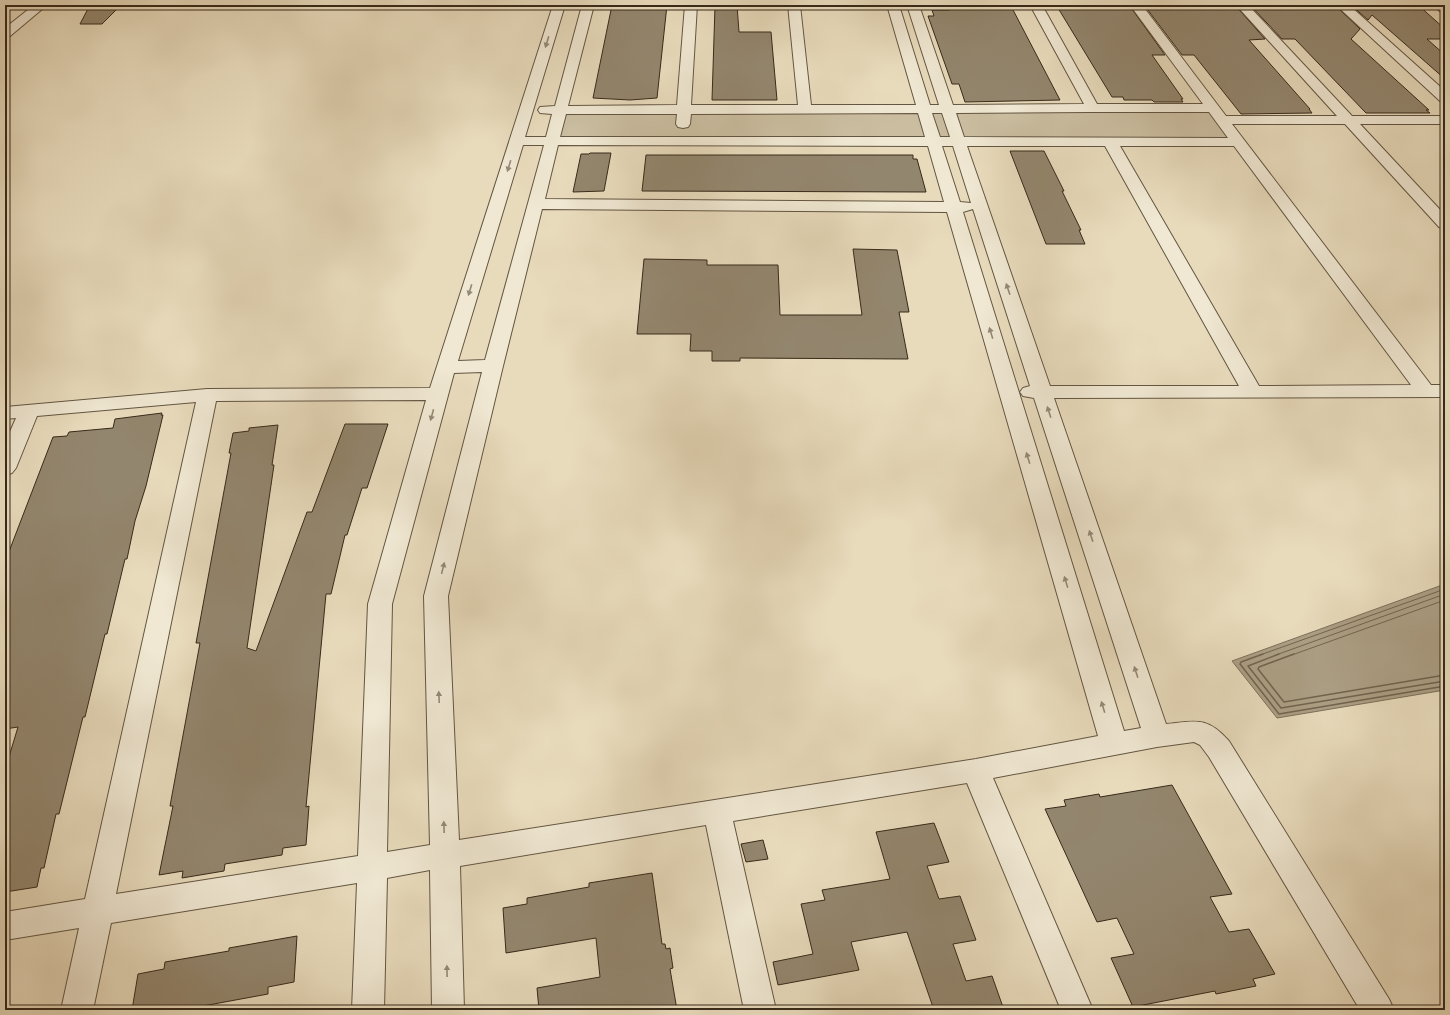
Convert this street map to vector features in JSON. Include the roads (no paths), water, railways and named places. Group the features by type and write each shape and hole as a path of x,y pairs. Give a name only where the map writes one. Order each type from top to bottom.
{"street":[{"path":"5,34 41,5"},
{"path":"368,1010 380,604 446,367 559,5"},
{"path":"448,1010 445,856 436,596 493,366 588,5"},
{"path":"682,141 691,5"},
{"path":"794,5 805,109"},
{"path":"893,5 1114,744"},
{"path":"913,5 1157,736"},
{"path":"1036,5 1093,109"},
{"path":"1136,5 1424,391"},
{"path":"1242,5 1445,224"},
{"path":"1342,5 1445,98"},
{"path":"1438,5 1445,10"},
{"path":"526,110 1093,109 1226,125 1358,130 1445,130"},
{"path":"516,141 1110,142 1226,125 1349,120 1445,120"},
{"path":"1110,142 1252,391"},
{"path":"536,204 981,207"},
{"path":"446,367 493,366"},
{"path":"1009,392 1445,391"},
{"path":"5,413 207,395 438,394"},
{"path":"77,1010 207,395"},
{"path":"5,468 29,411"},
{"path":"5,926 976,770 1157,736 1196,731 1209,737 1219,749 1378,1010"},
{"path":"976,770 1077,1010"},
{"path":"717,811 760,1010"}],"water":[{"path":"1445,584 1445,690 1277,718 1232,661"}]}
